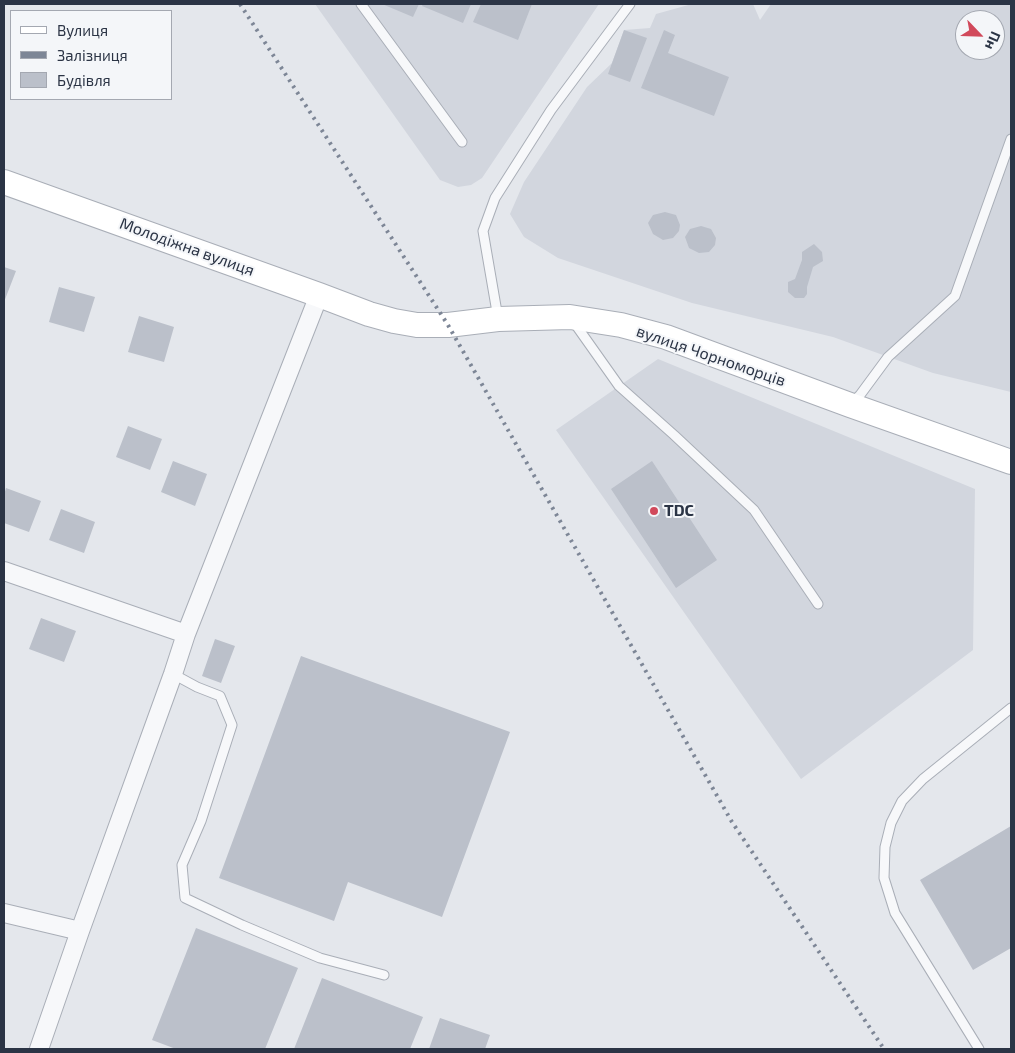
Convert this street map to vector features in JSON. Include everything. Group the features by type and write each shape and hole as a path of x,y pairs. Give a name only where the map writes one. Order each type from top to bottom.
{"street":[{"name":"Молодіжна вулиця","path":"4,182 369,314"},
{"path":"38,1049 186,634 319,295"},
{"name":"вулиця Чорноморців","path":"369,314 416,325 448,325 498,319 570,317 621,325 666,337 1011,462"},
{"path":"4,571 186,634"},
{"path":"4,913 80,931"}],"lane":[{"path":"361,4 462,142"},
{"path":"498,319 483,231 495,198 551,110 630,4"},
{"path":"850,405 860,395 888,357 955,296 1011,139"},
{"path":"570,317 619,386 754,510 818,604"},
{"path":"173,674 197,687 220,696 232,724 201,821 182,864 185,898 242,925 320,958 384,975"},
{"path":"979,1049 895,913 884,878 885,847 891,823 902,802 923,779 1011,708"}],"shaded area":[{"path":"315,4 599,4 482,178 471,185 458,187 440,180"},
{"path":"692,4 753,4 760,20 771,4 1011,4 1011,392 933,373 833,337 692,303 558,258 524,237 510,214 524,182 587,87 612,63 624,30 650,28 656,14"},
{"path":"658,359 975,489 973,650 801,779 556,430"}],"building":[{"path":"382,4 419,4 413,17"},
{"path":"423,4 471,4 463,23 422,6"},
{"path":"481,4 532,4 518,40 473,22"},
{"path":"624,30 647,38 630,82 608,74"},
{"path":"664,30 675,35 668,53 729,77 714,116 641,88"},
{"path":"665,212 676,215 680,225 679,231 673,238 663,240 653,234 648,223 653,215"},
{"path":"701,226 711,229 716,238 715,245 709,252 699,253 689,248 685,237 690,229"},
{"path":"814,244 822,252 823,261 813,267 807,287 807,294 804,298 795,298 788,292 788,282 795,279 802,260 802,252"},
{"path":"4,267 16,271 4,302"},
{"path":"59,287 95,297 84,332 49,322"},
{"path":"139,316 174,327 164,362 128,352"},
{"path":"128,426 162,439 150,470 116,457"},
{"path":"173,461 207,474 195,506 161,492"},
{"path":"652,461 717,560 676,588 611,489"},
{"path":"6,488 41,501 29,532 4,523 4,495"},
{"path":"61,509 95,522 84,553 49,540"},
{"path":"41,618 76,631 64,662 29,649"},
{"path":"215,639 235,646 221,683 202,676"},
{"path":"301,656 510,732 442,917 348,882 334,921 219,878"},
{"path":"1011,826 1011,948 973,970 920,880"},
{"path":"196,928 298,968 265,1049 176,1049 152,1040"},
{"path":"322,978 423,1017 410,1049 294,1049"},
{"path":"440,1018 490,1035 485,1049 429,1049"}],"railway":[{"path":"240,4 448,325 732,822 884,1049"}],"place":[{"name":"TDC","path":"654,511"}]}
